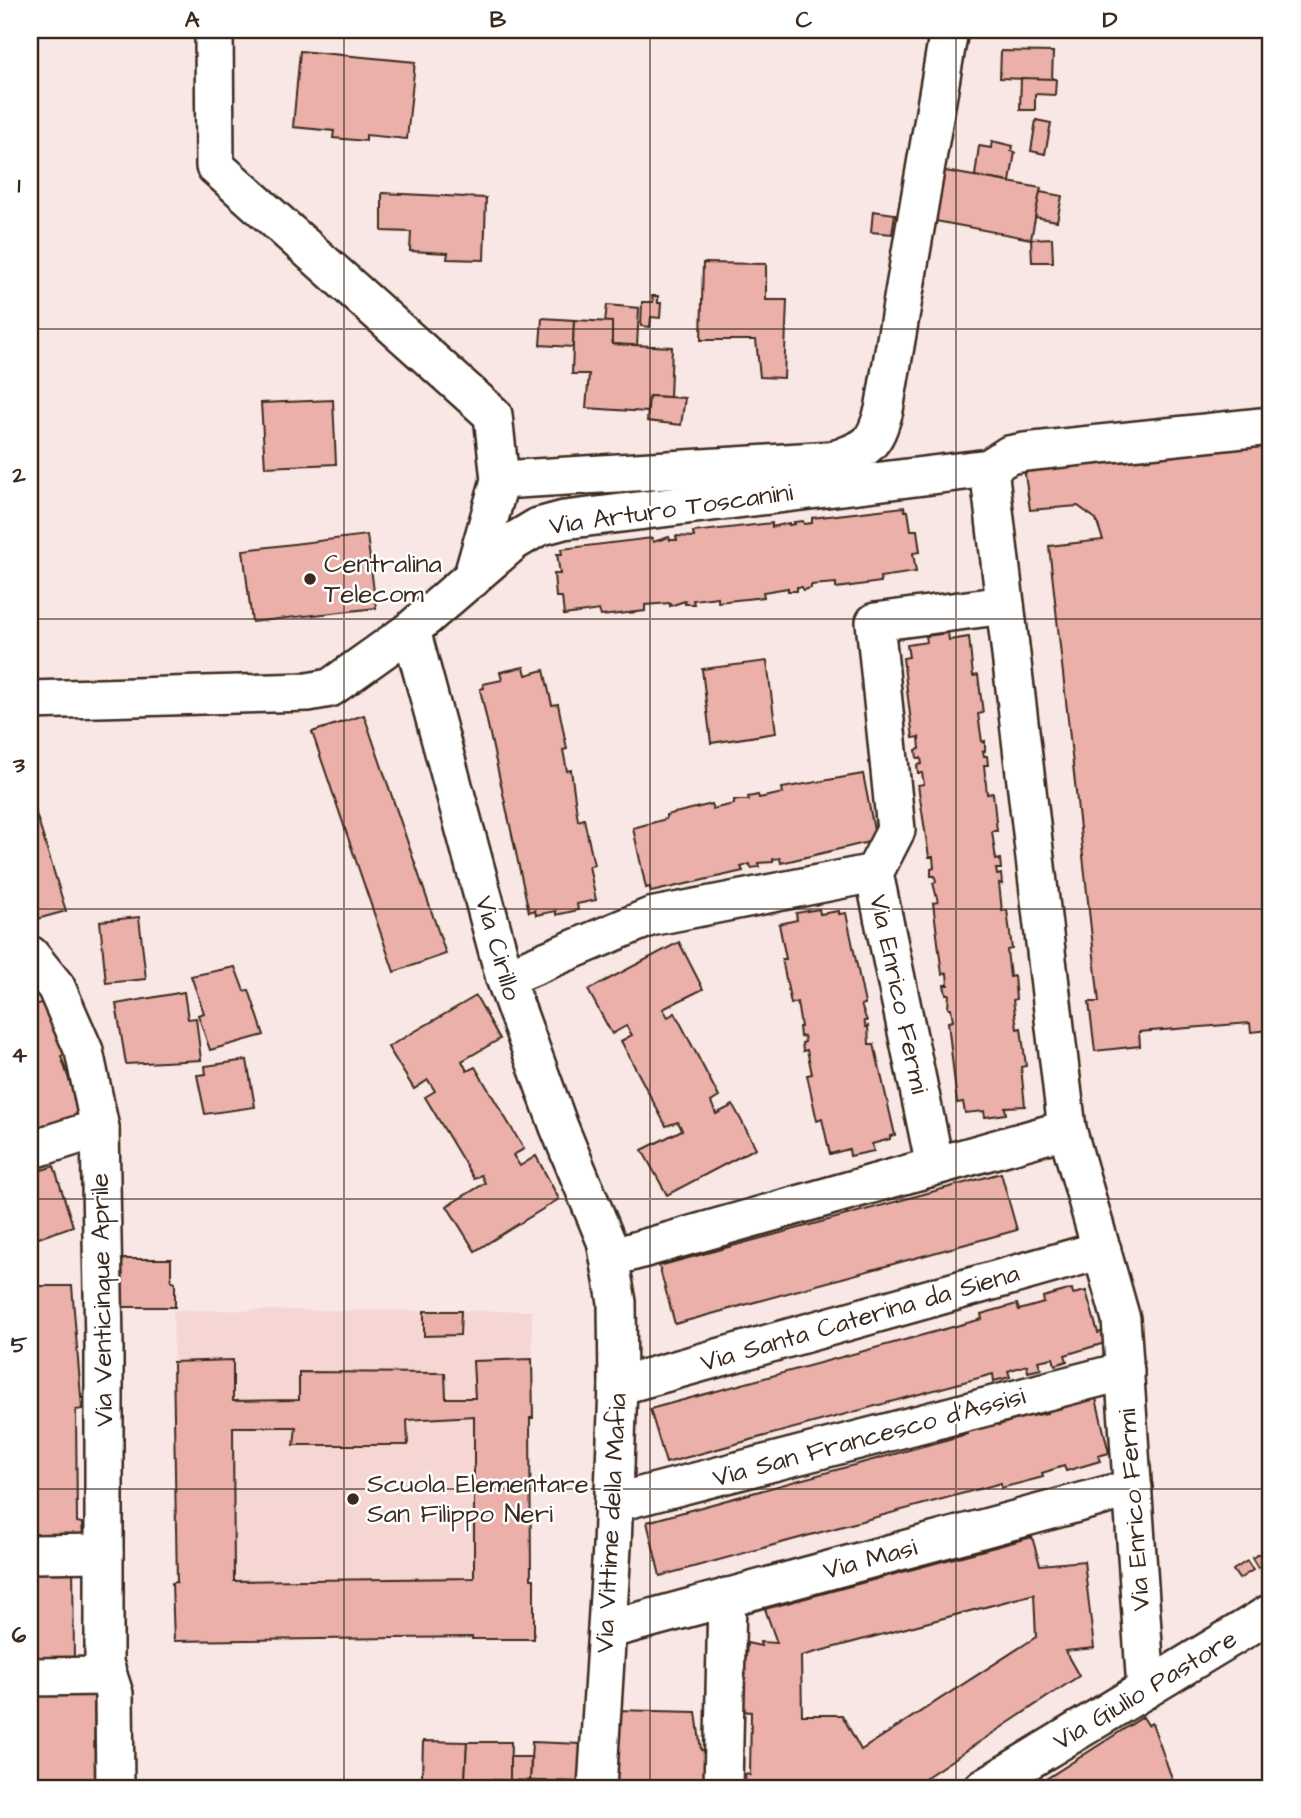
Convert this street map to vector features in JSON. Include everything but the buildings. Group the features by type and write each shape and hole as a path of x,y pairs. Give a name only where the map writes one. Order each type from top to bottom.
{"street":[{"path":"214,30 215,166 493,415 500,480 472,579"},
{"path":"500,480 834,460 864,449 877,433 884,410 949,30"},
{"name":"Via Arturo Toscanini","path":"30,701 308,692 330,688 411,630 513,542 538,527 564,520 989,468 1009,455 1025,452 1271,426"},
{"name":"Via Enrico Fermi","path":"989,468 1067,1129 1121,1319 1146,1689"},
{"name":"Via Enrico Fermi","path":"935,1166 874,873 896,830 875,622 1005,605"},
{"name":"Via Cirillo","path":"411,630 505,978 529,1047 606,1241 610,1258"},
{"path":"505,978 650,917 874,873"},
{"name":"Via Venticinque Aprile","path":"30,955 57,987 83,1051 100,1128 106,1669 114,1694 115,1788"},
{"path":"30,1150 100,1128"},
{"path":"610,1258 1067,1129"},
{"name":"Via Santa Caterina da Siena","path":"618,1386 1102,1250"},
{"name":"Via Vittime della Mafia","path":"597,1788 614,1503 618,1386 617,1302 610,1258"},
{"name":"Via San Francesco d'Assisi","path":"614,1503 1125,1371"},
{"name":"Via Masi","path":"607,1630 1133,1488"},
{"path":"30,1554 104,1553"},
{"path":"723,1788 727,1597"},
{"name":"Via Giulio Pastore","path":"983,1788 1271,1613"},
{"path":"30,1677 106,1669"}],"shaded area":[{"name":"Scuola Elementare San Filippo Neri","path":"173,1310 532,1311 533,1418 530,1419 534,1639 471,1637 174,1641 172,1583 177,1582"}],"place":[{"name":"Centralina Telecom","path":"310,579"},
{"name":"Scuola Elementare San Filippo Neri","path":"353,1499"}]}
